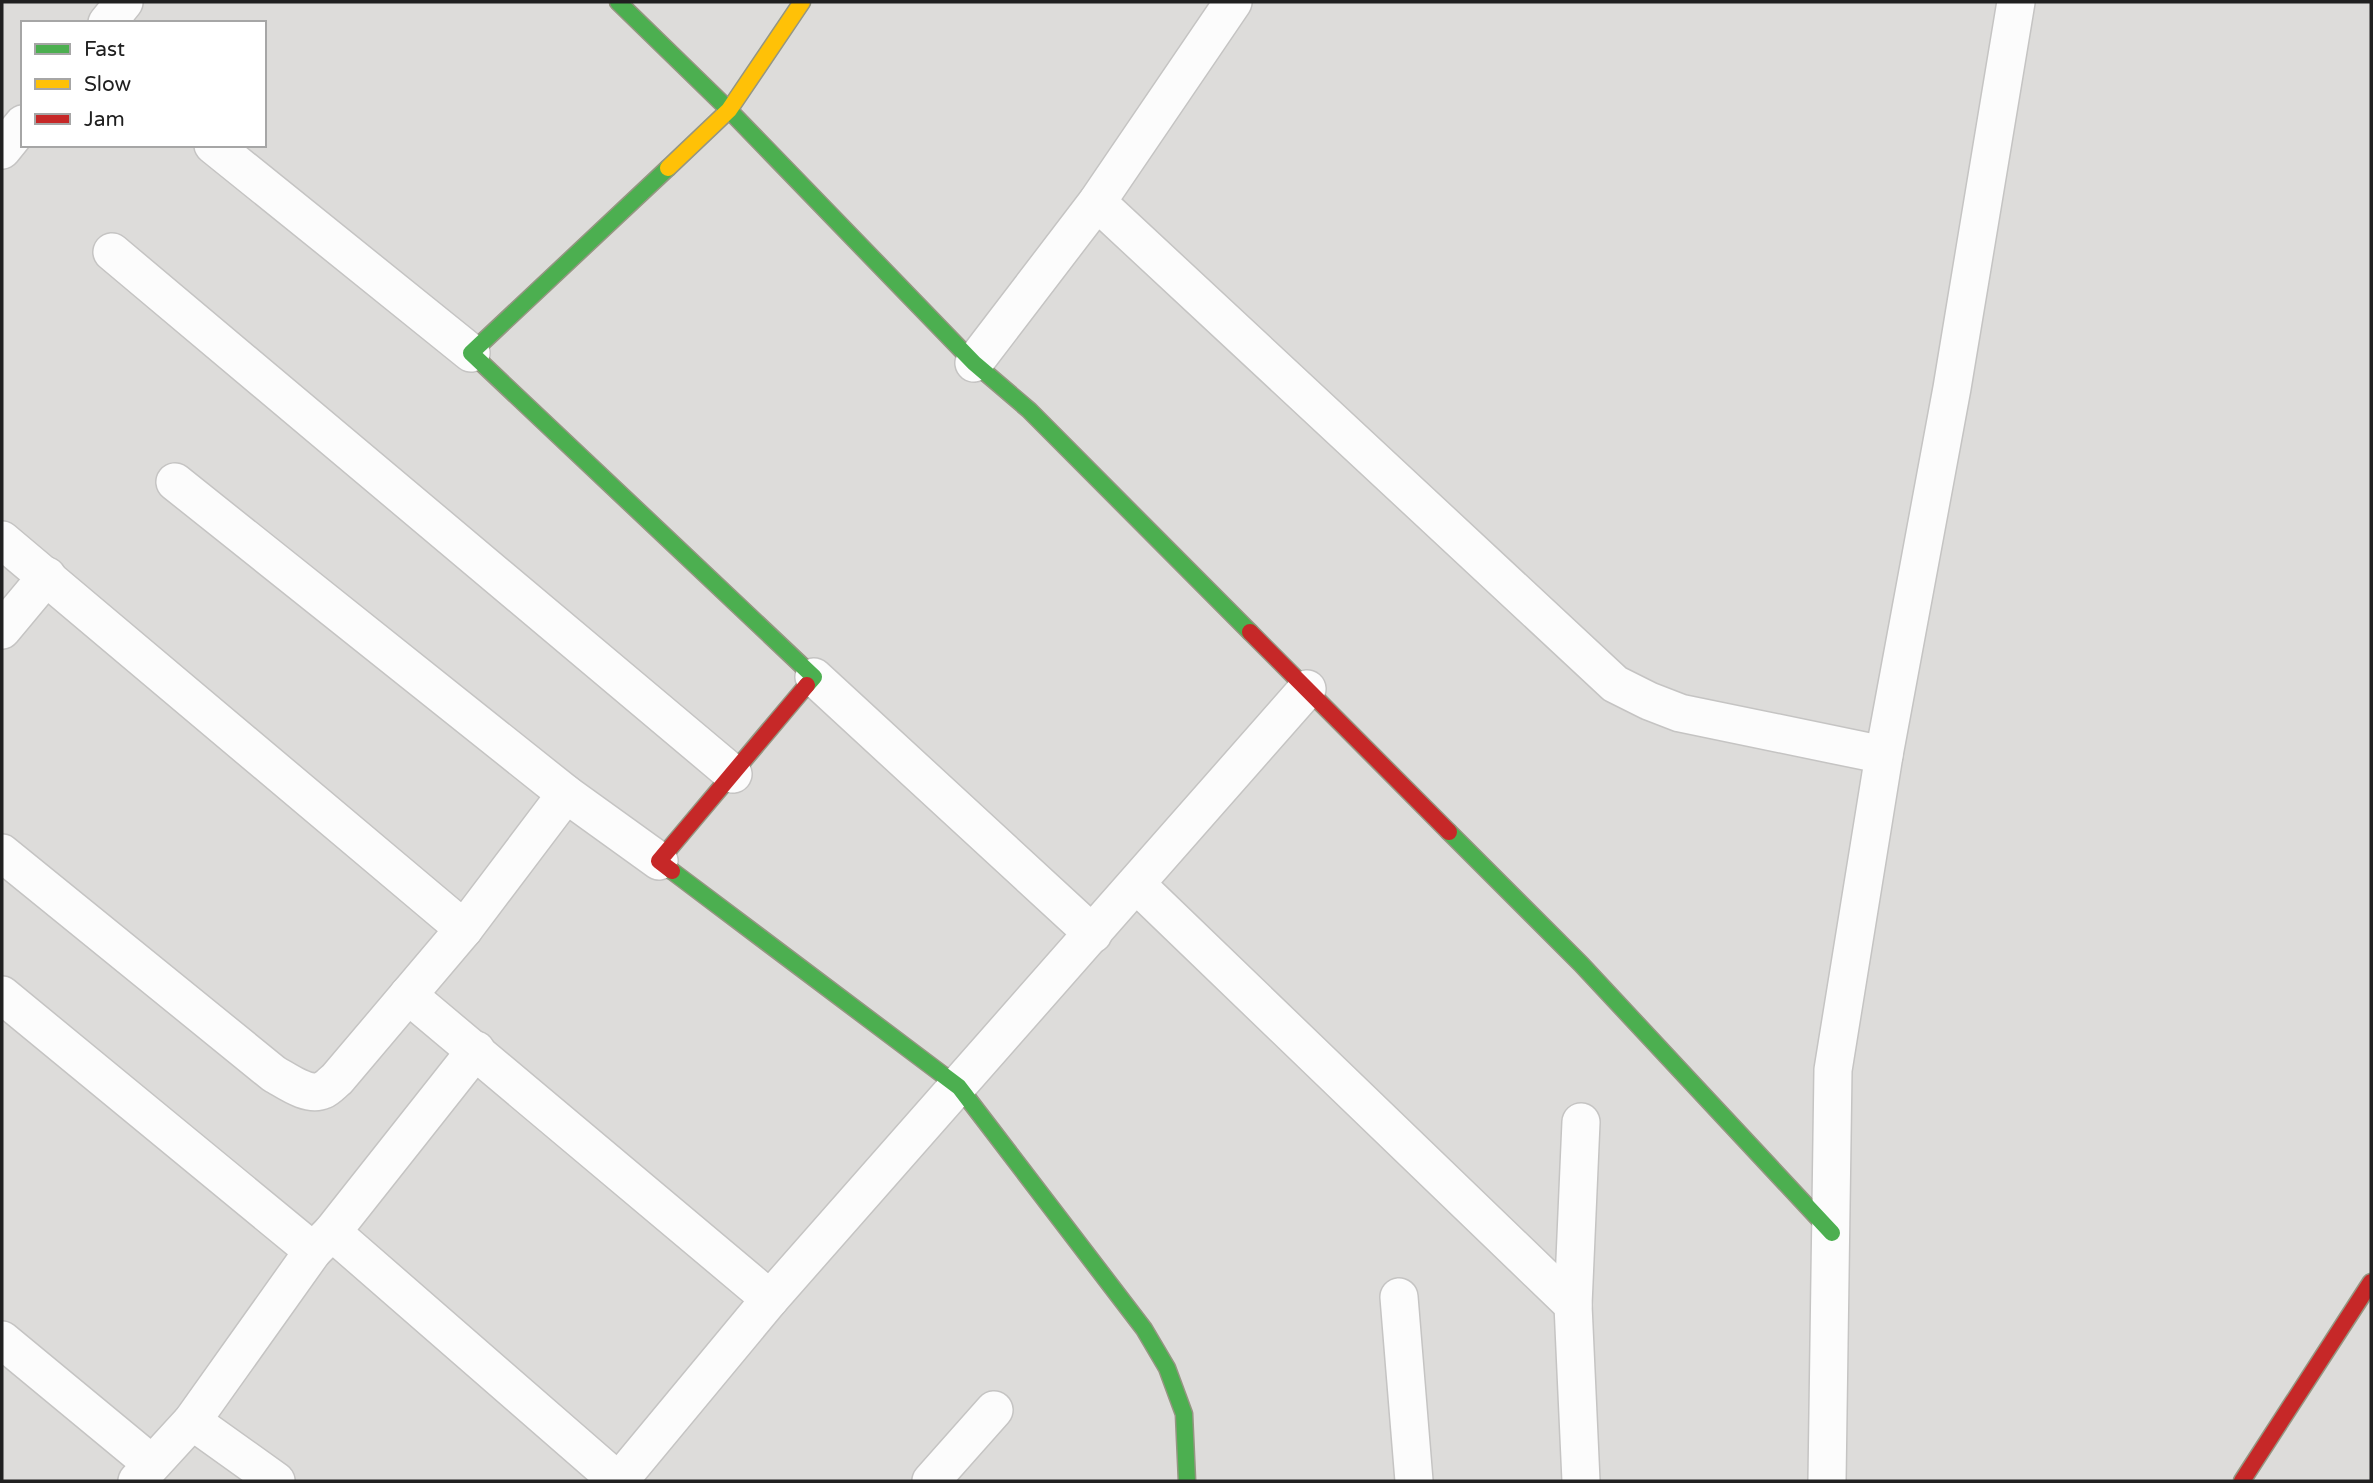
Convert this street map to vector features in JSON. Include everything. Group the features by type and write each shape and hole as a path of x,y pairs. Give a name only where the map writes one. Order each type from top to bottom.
{"street":[{"path":"109,21 124,2"},
{"path":"618,2 729,110 974,362 1029,410 1581,964 1832,1233"},
{"path":"471,353 729,110 803,2"},
{"path":"974,362 1097,202 1233,2"},
{"path":"1827,1481 1833,1070 1884,755 1952,388 2016,2"},
{"path":"215,147 471,353 814,677 1093,934"},
{"path":"1097,202 1615,684 1650,702 1712,722 1884,755"},
{"path":"112,252 733,774"},
{"path":"175,482 566,794 959,1087 1144,1329 1167,1368 1184,1413 1187,1481"},
{"path":"2,540 464,929"},
{"path":"2,630 47,576"},
{"path":"659,861 814,677"},
{"path":"2,995 322,1242 619,1481 770,1300 1307,689"},
{"path":"2,853 274,1074 294,1086 322,1091 337,1079 464,929 566,794"},
{"path":"1136,884 1573,1305"},
{"path":"408,995 770,1300"},
{"path":"2,1340 144,1473 192,1421 322,1242 476,1050"},
{"path":"1581,1122 1573,1305 1581,1481"},
{"path":"2242,1481 2371,1282"},
{"path":"1399,1297 1414,1481"},
{"path":"931,1481 994,1410"},
{"path":"192,1421 276,1481"}],"shaded area":[{"path":"2,2 2371,2 2371,1481 2,1481"}],"traffic: fast":[{"path":"618,2 729,110 974,363 1029,410 1250,632"},
{"path":"668,168 471,353 814,677 807,685"},
{"path":"1449,832 1581,964 1832,1233"},
{"path":"672,871 959,1087 1144,1329 1167,1368 1184,1414 1187,1481"}],"traffic: slow":[{"path":"668,168 729,110 802,2"}],"traffic: jam":[{"path":"1250,632 1449,832"},
{"path":"672,871 659,861 807,685"},
{"path":"2242,1481 2371,1282"}]}
